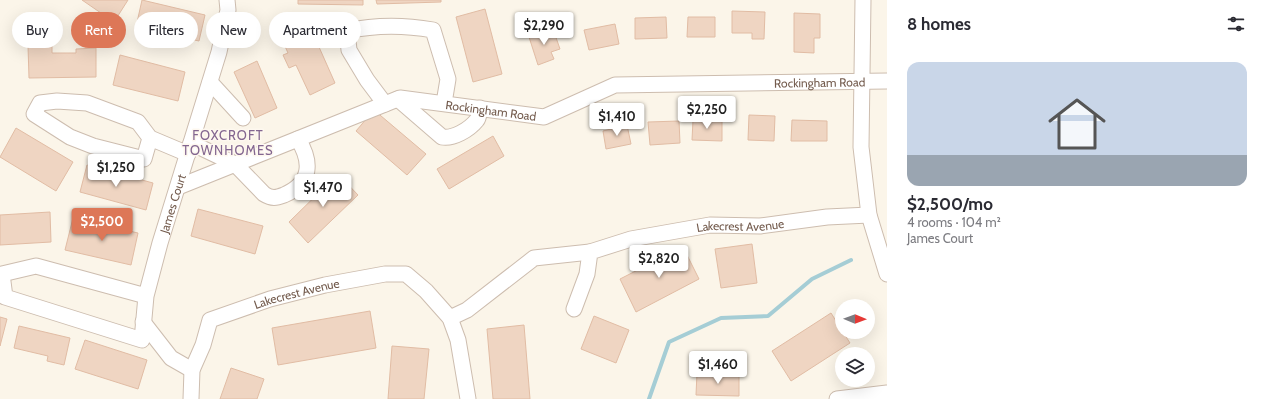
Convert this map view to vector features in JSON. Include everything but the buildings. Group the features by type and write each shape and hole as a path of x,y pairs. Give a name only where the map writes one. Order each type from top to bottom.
{"street":[{"name":"James Court","path":"146,296 36,266 2,274 5,297 142,340 146,296 160,243 219,52 228,10 226,0"},
{"path":"863,0 861,147 869,215 887,274"},
{"path":"444,103 448,79 433,30 418,27 365,27 347,31 349,50 367,80 391,101 442,137 448,138 461,132 477,120 480,108"},
{"name":"Rockingham Road","path":"178,187 400,98 544,117 615,85 862,82 887,80"},
{"path":"210,82 243,118"},
{"path":"150,138 144,159 93,146 70,136 34,114 40,102 57,101 87,103 138,122 150,138 234,164 264,194 270,198 280,196 300,185 306,176 305,150 298,138"},
{"name":"Lakecrest Avenue","path":"450,318 467,310 534,258 590,252 632,239 710,225 760,226 828,217 869,215"},
{"path":"574,309 587,274 590,252"},
{"name":"Lakecrest Avenue","path":"190,399 192,370 203,345 210,320 270,299 354,279 385,274 406,274 426,291 450,318 458,340 468,399"},
{"path":"143,322 171,358 192,370"},
{"path":"838,399 887,393"}],"waterway":[{"path":"649,399 669,342 721,318 768,316 812,279 851,260"}],"district":[{"name":"FOXCROFT TOWNHOMES","path":"228,142"}]}
